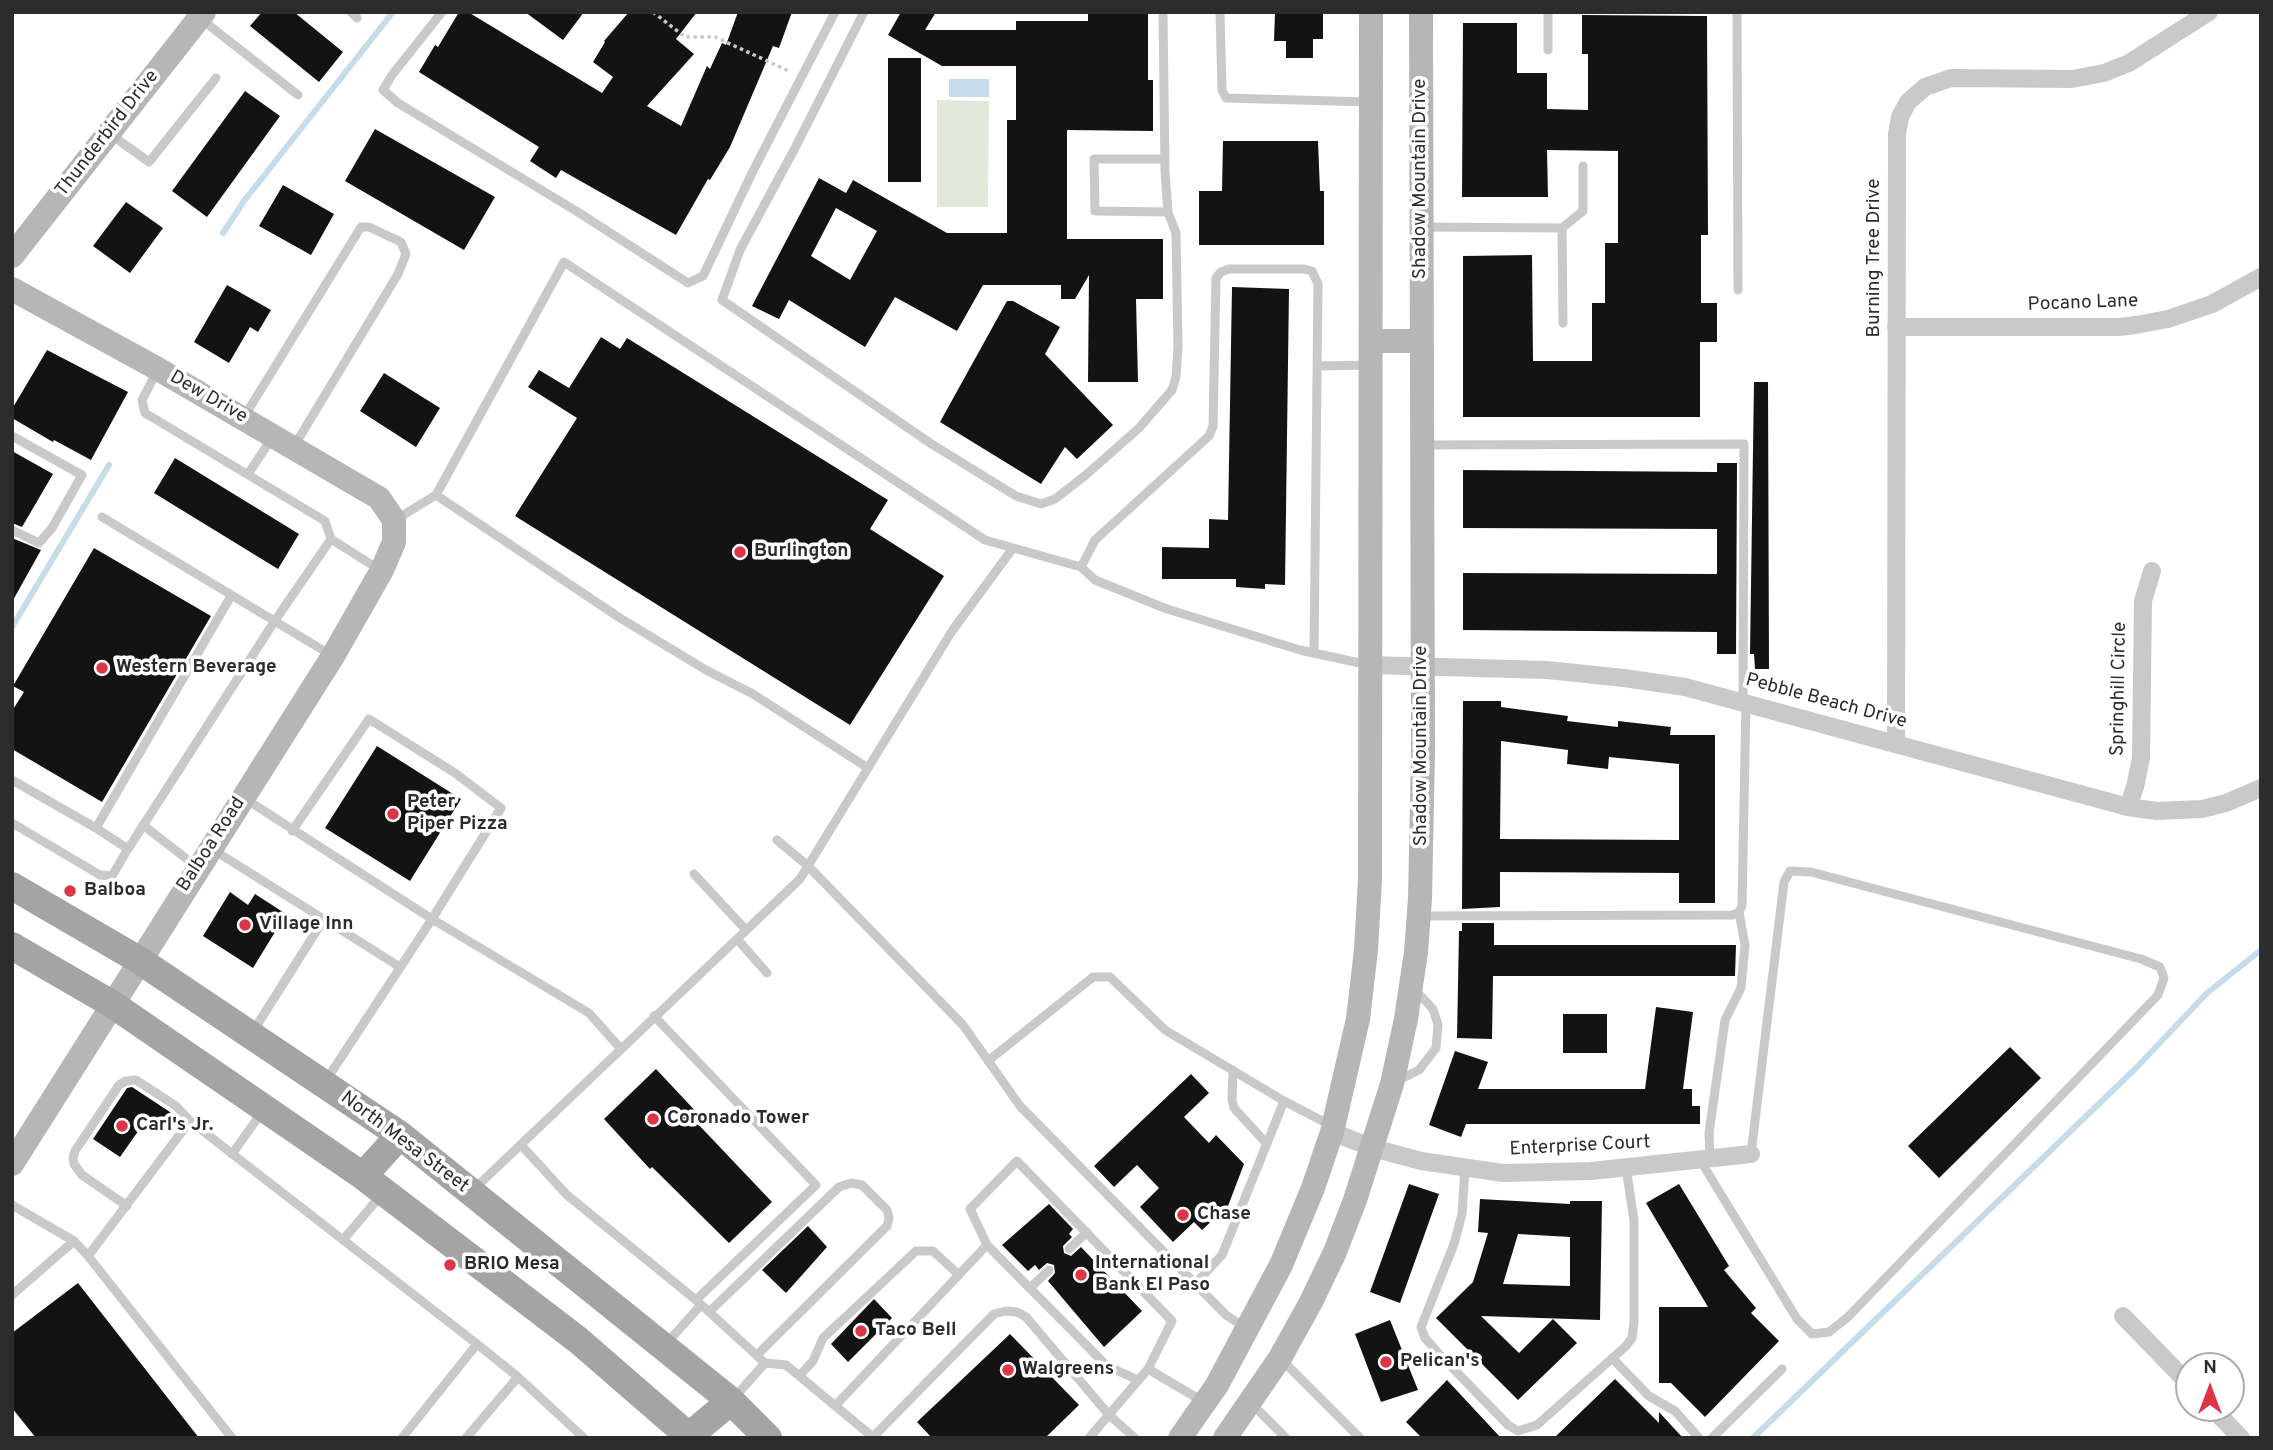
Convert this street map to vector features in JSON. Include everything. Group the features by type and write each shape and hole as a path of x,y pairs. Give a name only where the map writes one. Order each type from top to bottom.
{"main road":[{"path":"1180,1438 1211,1393 1248,1329 1282,1265 1314,1188 1352,1050 1366,950 1370,879 1371,12"},
{"name":"Shadow Mountain Drive","path":"1226,1438 1280,1358 1335,1252 1373,1148 1393,1078 1411,986 1419,916 1423,765 1421,12"},
{"name":"Thunderbird Drive","path":"12,256 202,15"},
{"name":"Dew Drive","path":"12,289 158,369 379,498 394,520"},
{"path":"1372,353 1421,341"},
{"name":"Balboa Road","path":"12,1164 333,656 382,570 394,542 394,520"},
{"name":"North Mesa Street","path":"12,886 139,960 400,1135 731,1401 768,1438"},
{"path":"12,946 112,1004 373,1184 578,1340 689,1437 731,1401"},
{"path":"373,1184 400,1135"},
{"path":"1211,1393 1251,1403"}],"street":[{"name":"Burning Tree Drive","path":"1896,743 1897,134 1900,117 1916,94 1935,82 1951,78 2072,79 2104,73 2129,63 2209,12"},
{"name":"Pocano Lane","path":"1896,327 2136,325 2168,319 2212,304 2261,277"},
{"name":"Springhill Circle","path":"2128,807 2141,758 2143,601 2152,571"},
{"name":"Pebble Beach Drive","path":"1371,665 1547,670 1685,687 2128,807 2157,811 2202,809 2226,803 2261,788"},
{"name":"Enterprise Court","path":"1332,1129 1373,1148 1420,1161 1503,1173 1535,1174 1626,1168 1751,1154"},
{"path":"2123,1316 2175,1370"},
{"path":"2226,1422 2241,1438"}],"lane":[{"path":"442,12 383,90 398,103 581,214 688,283 703,276 835,12"},
{"path":"864,12 796,148 740,250 722,300 930,443 1016,496 1041,504 1055,499 1139,428 1172,390 1176,377 1176,233 1168,212 1163,12"},
{"path":"1220,12 1222,90 1226,98 1371,102"},
{"path":"1548,12 1548,50"},
{"path":"1737,12 1738,290"},
{"path":"202,15 298,94"},
{"path":"109,133 149,162 216,78"},
{"path":"1165,159 1094,159 1095,211 1168,212"},
{"path":"1421,227 1562,228 1583,211 1583,166"},
{"path":"243,419 361,227 369,227 401,242 406,254 398,274 283,442 248,474"},
{"path":"1562,228 1563,323"},
{"path":"394,520 436,495 564,262 985,540 1081,566 1095,580 1167,609 1314,653 1371,665"},
{"path":"1081,566 1095,540 1209,436 1213,426 1216,278 1229,269 1312,271 1318,284 1314,653"},
{"path":"1317,366 1372,353"},
{"path":"158,369 142,400 145,413 325,521 331,539 382,570"},
{"path":"12,436 82,475 52,528 39,544 12,530"},
{"path":"1421,445 1744,444 1742,906 1739,912 1745,945 1741,988 1725,1020 1705,1159 1797,1319 1812,1334 1829,1332 1849,1317 2158,995 2164,978 2160,967 2141,959 1811,872 1790,871 1784,882 1751,1154"},
{"path":"436,495 620,618 706,670 753,694 868,768"},
{"path":"102,517 333,656"},
{"path":"12,823 100,875 112,876 274,622 331,539"},
{"path":"471,1192 800,879 951,631 1013,548"},
{"path":"96,828 231,596"},
{"path":"292,831 369,719 455,773 501,808 324,1084"},
{"path":"12,780 128,849 129,847"},
{"path":"243,797 432,919 589,1013 621,1049"},
{"path":"143,825 324,919 400,967"},
{"path":"777,840 808,866 963,1025 1020,1106 1226,1315 1248,1329"},
{"path":"694,874 746,930"},
{"path":"1419,916 1733,915 1739,912"},
{"path":"251,1035 324,919"},
{"path":"737,939 767,973"},
{"path":"988,1061 1093,977 1103,977 1115,981 1165,1030 1332,1129"},
{"path":"1393,1078 1405,1077 1419,1070 1436,1048 1438,1025 1433,1009 1411,986"},
{"path":"654,1016 816,1185 698,1302 663,1346"},
{"path":"1233,1070 1234,1108 1267,1144"},
{"path":"127,1206 82,1175 73,1158 119,1085 125,1081 136,1080 176,1106 190,1121 477,1344 518,1377 584,1438"},
{"path":"1195,1284 1222,1255 1284,1101"},
{"path":"232,1154 265,1108"},
{"path":"88,1256 190,1121"},
{"path":"521,1145 567,1195 698,1302 765,1363 786,1365 873,1437 994,1314 1006,1311 1017,1312 1026,1317 1109,1415 1135,1438"},
{"path":"1089,1438 1148,1369 1172,1321 1017,1161 970,1209 987,1245 1107,1366 1138,1380"},
{"path":"1465,1168 1462,1214 1454,1244 1421,1327 1425,1338 1508,1425 1518,1431 1537,1425 1632,1338 1634,1220 1626,1168"},
{"path":"709,1312 839,1187 850,1183 862,1185 887,1210 887,1226 757,1355"},
{"path":"343,1240 373,1184"},
{"path":"12,1205 74,1241 232,1438"},
{"path":"1069,1249 1087,1232"},
{"path":"12,1295 74,1241"},
{"path":"835,1406 987,1245"},
{"path":"799,1376 813,1361 823,1338 916,1251 933,1251 959,1275"},
{"path":"1030,1288 1049,1270"},
{"path":"402,1438 477,1344"},
{"path":"1280,1358 1360,1438"},
{"path":"1612,1358 1649,1396 1675,1411 1699,1438"},
{"path":"731,1401 765,1363"},
{"path":"1148,1369 1211,1393"},
{"path":"1712,1438 1782,1369"},
{"path":"466,1438 518,1377"},
{"path":"1251,1403 1286,1438"}],"path":[{"path":"653,12 685,37 715,37 801,78"}],"green space":[{"path":"937,100 989,101 988,207 937,207"}],"water":[{"path":"949,79 989,79 989,97 949,97"}],"building":[{"path":"262,12 294,12 343,52 319,82 250,26"},
{"path":"459,12 468,12 602,93 613,77 593,62 604,41 629,12 697,12 676,39 694,54 647,106 681,126 707,66 710,69 722,43 726,45 738,12 792,12 779,48 773,46 730,147 676,235 561,170 556,178 530,161 539,147 419,72"},
{"path":"525,12 584,12 563,40"},
{"path":"901,12 936,12 925,30 1016,30 1016,21 1088,21 1088,12 1148,12 1148,80 1153,80 1153,131 1067,130 1067,239 1163,239 1163,299 1136,299 1138,382 1088,382 1089,275 1075,299 1061,299 1061,285 983,285 957,331 895,297 865,347 789,300 779,319 752,306 819,178 846,193 853,180 947,233 1007,233 1007,120 1016,120 1016,66 942,66 888,35","holes":["836,208 877,231 850,280 811,256"]},
{"path":"1275,12 1323,12 1323,39 1313,39 1313,58 1286,58 1286,41 1274,41"},
{"path":"1582,15 1707,16 1708,235 1701,235 1701,303 1717,303 1717,342 1700,342 1700,417 1463,417 1463,256 1532,255 1533,361 1592,361 1592,303 1605,303 1605,243 1618,243 1618,151 1547,150 1548,197 1462,197 1463,23 1517,23 1517,73 1547,73 1547,109 1588,110 1588,54 1582,54"},
{"path":"888,58 921,58 921,182 888,182"},
{"path":"245,91 280,116 207,217 172,191"},
{"path":"375,129 495,197 464,250 345,181"},
{"path":"1223,141 1318,141 1320,191 1324,191 1324,245 1199,245 1199,191 1222,191"},
{"path":"283,185 334,214 311,255 259,226"},
{"path":"126,202 163,228 130,273 93,246"},
{"path":"227,285 271,310 258,332 250,327 229,363 194,342"},
{"path":"1232,287 1289,289 1285,585 1265,584 1265,589 1236,587 1236,579 1162,579 1162,547 1209,548 1209,519 1228,520"},
{"path":"1007,301 1013,301 1060,327 1045,354 1113,425 1077,459 1065,447 1041,484 940,422"},
{"name":"Burlington","path":"601,337 620,349 627,338 888,500 870,529 944,576 850,725 515,516 577,418 528,387 539,370 569,388"},
{"path":"47,350 128,392 91,460 12,418 12,409"},
{"path":"384,373 440,408 416,447 360,411"},
{"path":"1754,382 1768,382 1769,669 1755,669 1754,654 1750,654"},
{"path":"12,451 53,474 22,527 12,523"},
{"path":"175,458 299,534 278,569 154,493"},
{"path":"1717,463 1737,463 1736,654 1717,654 1717,632 1463,630 1463,573 1717,574 1717,529 1463,528 1463,470 1717,472"},
{"path":"12,538 41,550 12,602"},
{"name":"Western Beverage","path":"94,548 211,616 102,802 12,749 12,711 24,692 13,686"},
{"path":"1463,701 1501,701 1501,707 1568,716 1567,721 1618,727 1618,721 1671,727 1670,735 1715,735 1715,903 1679,903 1679,873 1500,872 1500,907 1462,909","holes":["1501,741 1568,750 1567,764 1608,769 1609,757 1679,764 1679,840 1500,839"]},
{"name":"Peter Piper Pizza","path":"377,746 461,799 410,881 325,828"},
{"name":"Village Inn","path":"230,892 248,905 255,894 286,914 253,968 203,936"},
{"path":"1462,923 1494,923 1494,945 1736,945 1735,976 1493,976 1492,1039 1457,1038 1459,931 1462,931"},
{"path":"1656,1007 1693,1012 1683,1089 1692,1089 1692,1106 1700,1106 1700,1124 1466,1124 1461,1137 1429,1125 1455,1051 1488,1062 1478,1089 1645,1089"},
{"path":"1563,1014 1607,1014 1607,1053 1563,1053"},
{"path":"2010,1047 2041,1078 1939,1178 1908,1146"},
{"path":"656,1069 702,1118 697,1123 772,1202 729,1243 652,1167 650,1169 604,1119"},
{"path":"1191,1074 1209,1093 1184,1117 1209,1143 1216,1135 1244,1164 1228,1206 1202,1230 1194,1222 1173,1242 1140,1207 1159,1188 1137,1165 1114,1187 1094,1166"},
{"name":"Carl's Jr.","path":"132,1087 176,1116 164,1132 146,1120 120,1157 93,1139 127,1088"},
{"path":"1409,1184 1439,1194 1400,1303 1370,1292"},
{"path":"1679,1184 1729,1266 1724,1270 1756,1308 1751,1313 1779,1341 1705,1417 1671,1383 1659,1383 1659,1307 1708,1307 1646,1203"},
{"path":"1480,1199 1570,1204 1570,1201 1602,1201 1600,1320 1481,1316 1519,1353 1553,1319 1577,1343 1518,1400 1436,1318 1473,1282 1488,1233 1478,1232","holes":["1518,1234 1570,1237 1570,1286 1503,1284"]},
{"name":"International Bank El Paso","path":"1049,1204 1073,1229 1069,1234 1072,1237 1063,1246 1064,1253 1071,1256 1081,1247 1142,1311 1104,1347 1048,1281 1055,1273 1054,1265 1047,1263 1039,1270 1035,1265 1028,1271 1002,1245"},
{"path":"808,1226 827,1247 786,1293 762,1270"},
{"path":"78,1283 199,1438 36,1438 12,1408 12,1333"},
{"name":"Taco Bell","path":"874,1299 892,1318 848,1362 831,1344"},
{"name":"Pelican's","path":"1390,1320 1418,1390 1381,1402 1355,1334"},
{"name":"Walgreens","path":"1010,1334 1079,1405 1045,1438 932,1438 917,1422"},
{"path":"1615,1379 1659,1423 1659,1412 1683,1438 1554,1438"},
{"path":"1447,1380 1501,1438 1422,1438 1406,1422"}],"waterway":[{"path":"223,233 244,201 393,12"},
{"path":"12,627 109,465"},
{"path":"1753,1438 2137,1067 2207,993 2261,950"}],"place":[{"name":"Burlington","path":"740,552"},
{"name":"Western Beverage","path":"102,668"},
{"name":"Peter Piper Pizza","path":"393,814"},
{"name":"Balboa","path":"70,891"},
{"name":"Village Inn","path":"245,925"},
{"name":"Coronado Tower","path":"653,1119"},
{"name":"Carl's Jr.","path":"122,1126"},
{"name":"Chase","path":"1183,1215"},
{"name":"BRIO Mesa","path":"450,1265"},
{"name":"International Bank El Paso","path":"1081,1275"},
{"name":"Taco Bell","path":"861,1331"},
{"name":"Pelican's","path":"1386,1362"},
{"name":"Walgreens","path":"1008,1370"}]}
